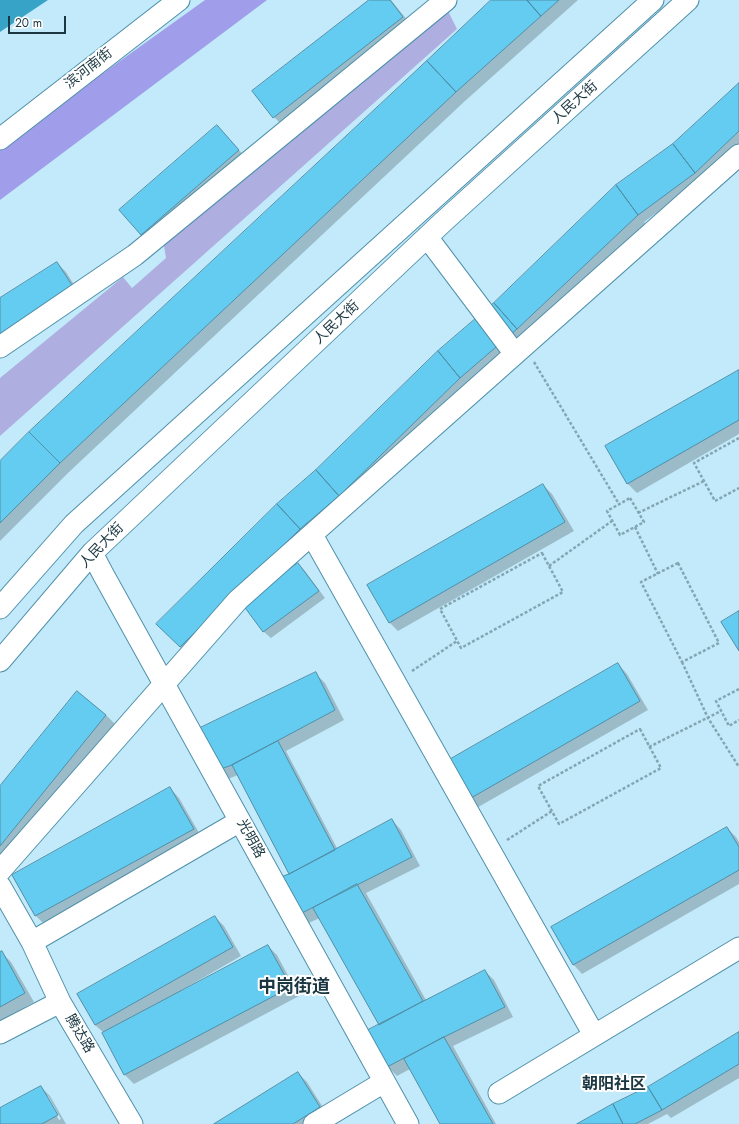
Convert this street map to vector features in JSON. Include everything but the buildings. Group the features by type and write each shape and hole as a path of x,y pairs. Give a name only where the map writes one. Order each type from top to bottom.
{"street":[{"name":"滨河南街","path":"0,139 178,0"},
{"path":"0,347 135,256 446,0"},
{"name":"人民大街","path":"0,608 74,524 653,0"},
{"name":"人民大街","path":"0,661 92,553 428,237 688,0"},
{"path":"0,871 238,600 739,156"},
{"path":"428,237 520,350"},
{"path":"312,535 594,1035"},
{"name":"光明路","path":"92,553 408,1124"},
{"path":"32,942 240,821"},
{"path":"0,886 32,942 60,1002"},
{"path":"499,1093 739,948"},
{"name":"腾达路","path":"0,1033 60,1002 132,1124"},
{"path":"314,1124 384,1082"}],"path":[{"path":"520,350 619,504"},
{"path":"739,438 694,463 716,501 739,488"},
{"path":"638,513 704,481"},
{"path":"630,498 644,522 620,535 607,511 619,504 630,498"},
{"path":"549,566 612,521"},
{"path":"634,527 658,574"},
{"path":"542,553 563,592 461,648 457,641 440,609 542,553"},
{"path":"682,662 719,643 678,563 641,582 682,662 708,718 739,767"},
{"path":"395,682 457,641"},
{"path":"739,689 716,701 729,726 739,720"},
{"path":"650,747 721,711"},
{"path":"640,729 661,768 559,824 552,811 538,786 640,729"},
{"path":"490,851 552,811"}],"shaded area":[{"path":"0,0 48,0 0,32"},
{"path":"205,0 267,0 0,200 0,147"},
{"path":"447,9 457,29 0,436 0,378 123,277 132,288 166,258 163,240"}],"district":[{"name":"中岗街道","path":"294,988"},
{"name":"朝阳社区","path":"614,1085"}]}
